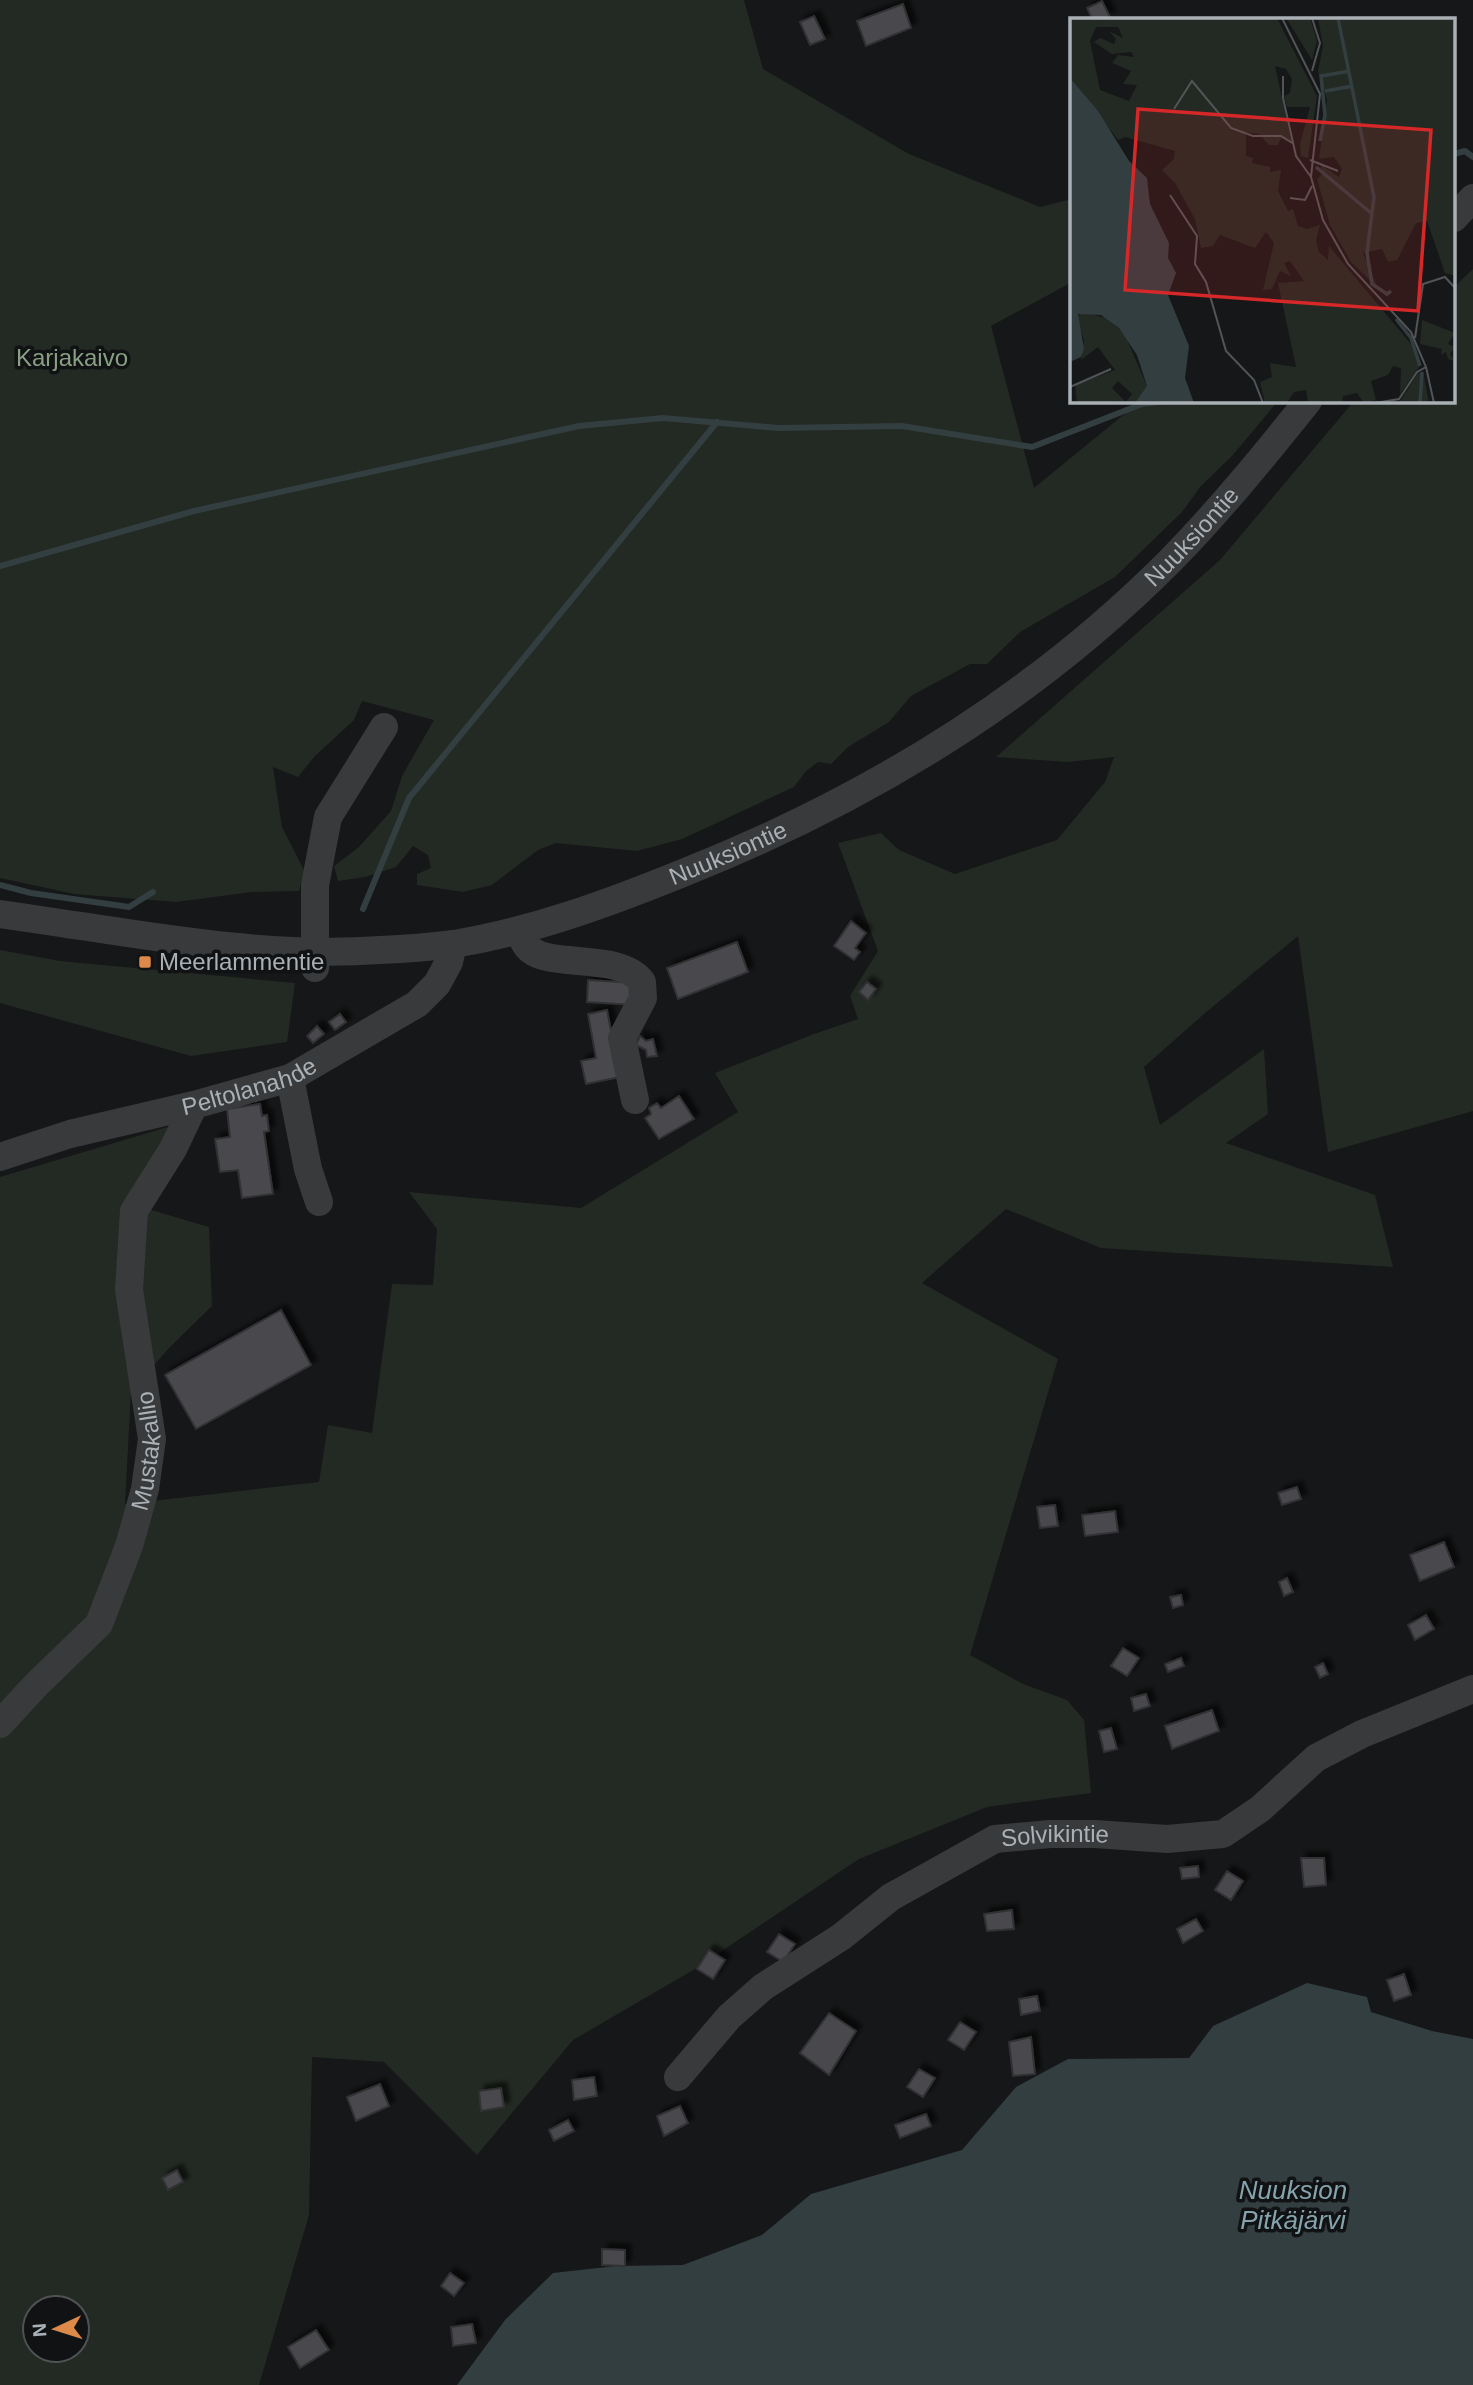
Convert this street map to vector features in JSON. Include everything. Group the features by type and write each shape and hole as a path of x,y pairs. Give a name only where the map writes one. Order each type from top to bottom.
{"street":[{"path":"1456,216 1473,198"},
{"name":"Nuuksiontie","path":"0,914 315,960 453,944 577,913 648,887 795,825 868,788 988,713 1063,657 1170,561 1250,473 1307,402"},
{"path":"315,960 315,885 328,817 384,727"},
{"path":"520,929 526,946 535,953 554,958 602,963 631,971 642,982 643,998 622,1038 635,1100"},
{"name":"Peltolanahde","path":"0,1157 70,1134 194,1105 290,1078 417,1004 437,984 449,962 453,944"},
{"path":"290,1078 308,1169 319,1202"},
{"name":"Mustakallio","path":"0,1724 99,1624 129,1546 145,1489 152,1438 129,1290 134,1211 173,1149 194,1105"},
{"name":"Solvikintie","path":"678,2077 729,2017 763,1987 841,1937 891,1896 995,1839 1050,1834 1167,1839 1223,1834 1260,1809 1316,1758 1362,1734 1473,1689"}],"green space":[{"name":"Karjakaivo","path":"0,0 744,0 763,69 909,154 1040,207 1070,200 1070,283 991,326 1034,488 1122,416 1148,402 1277,402 1232,456 1201,486 1182,512 1115,577 1020,632 987,664 970,664 911,696 889,722 848,747 831,764 818,762 806,771 794,787 682,839 637,851 556,843 538,850 492,885 463,892 417,885 417,874 431,868 428,855 413,846 396,867 365,877 338,881 334,866 359,847 391,811 402,776 434,720 362,701 354,720 315,756 298,777 273,767 282,827 304,870 299,891 252,892 176,902 74,894 0,878"},
{"path":"1473,269 1473,1111 1328,1152 1298,936 1144,1067 1160,1125 1264,1049 1268,1114 1226,1143 1375,1195 1393,1267 1101,1248 1006,1209 922,1283 1058,1359 970,1655 1023,1684 1067,1700 1084,1720 1091,1793 987,1807 859,1859 695,1969 573,2040 477,2155 384,2062 312,2057 309,2215 259,2385 0,2385 0,1177 198,1118 148,1209 209,1227 212,1306 170,1347 131,1391 125,1504 319,1482 328,1425 372,1433 392,1284 433,1285 437,1229 409,1192 581,1208 738,1112 715,1073 858,1019 850,996 878,951 838,843 881,833 899,850 955,874 1057,840 1105,782 1114,757 1068,762 996,757 1220,560 1353,402 1456,402 1456,285"},
{"path":"0,950 60,961 295,983 287,1042 191,1056 0,1003"}],"water":[{"name":"Nuuksion Pitkäjärvi","path":"1307,1983 1367,1997 1371,2012 1432,2031 1473,2039 1473,2385 457,2385 505,2320 553,2273 616,2266 683,2265 762,2235 811,2194 962,2150 1016,2087 1068,2059 1189,2058 1213,2026"}],"building":[{"path":"1102,1 1110,17 1092,18 1087,8"},
{"path":"903,4 911,28 866,46 857,21"},
{"path":"814,16 825,39 810,45 800,22"},
{"path":"851,921 866,933 855,948 860,952 854,960 834,946"},
{"path":"737,942 748,972 678,999 667,968"},
{"path":"588,980 635,983 634,1005 587,1002"},
{"path":"867,982 876,989 868,1000 859,992"},
{"path":"607,1010 620,1077 586,1084 581,1061 596,1058 588,1014"},
{"path":"340,1014 346,1022 335,1030 329,1022"},
{"path":"317,1026 324,1034 313,1043 307,1036"},
{"path":"640,1036 646,1041 653,1039 657,1056 647,1057 646,1050 636,1045"},
{"path":"679,1096 694,1119 659,1139 645,1118 651,1114 649,1108 657,1103 661,1108"},
{"path":"260,1104 262,1116 267,1115 269,1131 264,1132 273,1194 242,1198 238,1170 220,1172 215,1139 230,1137 227,1109"},
{"path":"281,1310 311,1365 196,1429 165,1375"},
{"path":"1297,1487 1301,1499 1282,1505 1278,1493"},
{"path":"1055,1505 1058,1526 1040,1528 1037,1507"},
{"path":"1115,1511 1118,1532 1085,1536 1082,1515"},
{"path":"1444,1542 1454,1567 1420,1581 1410,1555"},
{"path":"1287,1578 1293,1592 1284,1596 1279,1582"},
{"path":"1181,1595 1183,1605 1173,1608 1170,1597"},
{"path":"1426,1615 1434,1629 1415,1640 1408,1625"},
{"path":"1123,1648 1139,1658 1127,1676 1111,1666"},
{"path":"1181,1658 1184,1666 1168,1672 1165,1664"},
{"path":"1323,1663 1328,1674 1320,1678 1315,1667"},
{"path":"1146,1694 1150,1706 1134,1711 1131,1698"},
{"path":"1212,1710 1219,1731 1172,1749 1165,1726"},
{"path":"1111,1728 1117,1749 1104,1752 1099,1731"},
{"path":"1301,1858 1324,1858 1326,1885 1304,1887"},
{"path":"1198,1866 1199,1877 1182,1879 1180,1868"},
{"path":"1227,1871 1243,1881 1231,1900 1215,1890"},
{"path":"1012,1910 1014,1929 987,1931 984,1914"},
{"path":"1196,1919 1203,1931 1183,1943 1177,1929"},
{"path":"779,1934 795,1944 783,1962 767,1952"},
{"path":"709,1950 725,1960 713,1979 697,1969"},
{"path":"1404,1974 1411,1995 1394,2001 1387,1980"},
{"path":"1037,1996 1040,2011 1021,2015 1019,1999"},
{"path":"829,2013 856,2031 829,2075 800,2053"},
{"path":"960,2022 976,2032 964,2050 948,2040"},
{"path":"1031,2037 1035,2074 1013,2076 1009,2042"},
{"path":"919,2069 935,2078 923,2097 907,2087"},
{"path":"594,2077 597,2096 574,2100 572,2080"},
{"path":"380,2084 389,2106 356,2121 347,2097"},
{"path":"501,2088 504,2107 481,2111 479,2091"},
{"path":"680,2106 688,2123 664,2136 657,2116"},
{"path":"926,2114 931,2126 900,2138 895,2125"},
{"path":"568,2120 574,2131 554,2141 549,2130"},
{"path":"177,2170 183,2182 168,2190 162,2178"},
{"path":"602,2249 625,2250 625,2266 602,2265"},
{"path":"450,2273 464,2283 454,2296 441,2286"},
{"path":"472,2324 476,2343 453,2346 451,2327"},
{"path":"316,2330 329,2350 300,2368 288,2347"}],"waterway":[{"path":"1456,153 1465,151 1473,157"},
{"path":"0,566 194,511 579,426 663,418 778,428 902,426 1032,447 1142,404 1159,402"},
{"path":"363,909 409,798 717,422"},
{"path":"0,885 31,893 129,907 153,892"}],"place":[{"name":"Meerlammentie","path":"145,962"}]}
